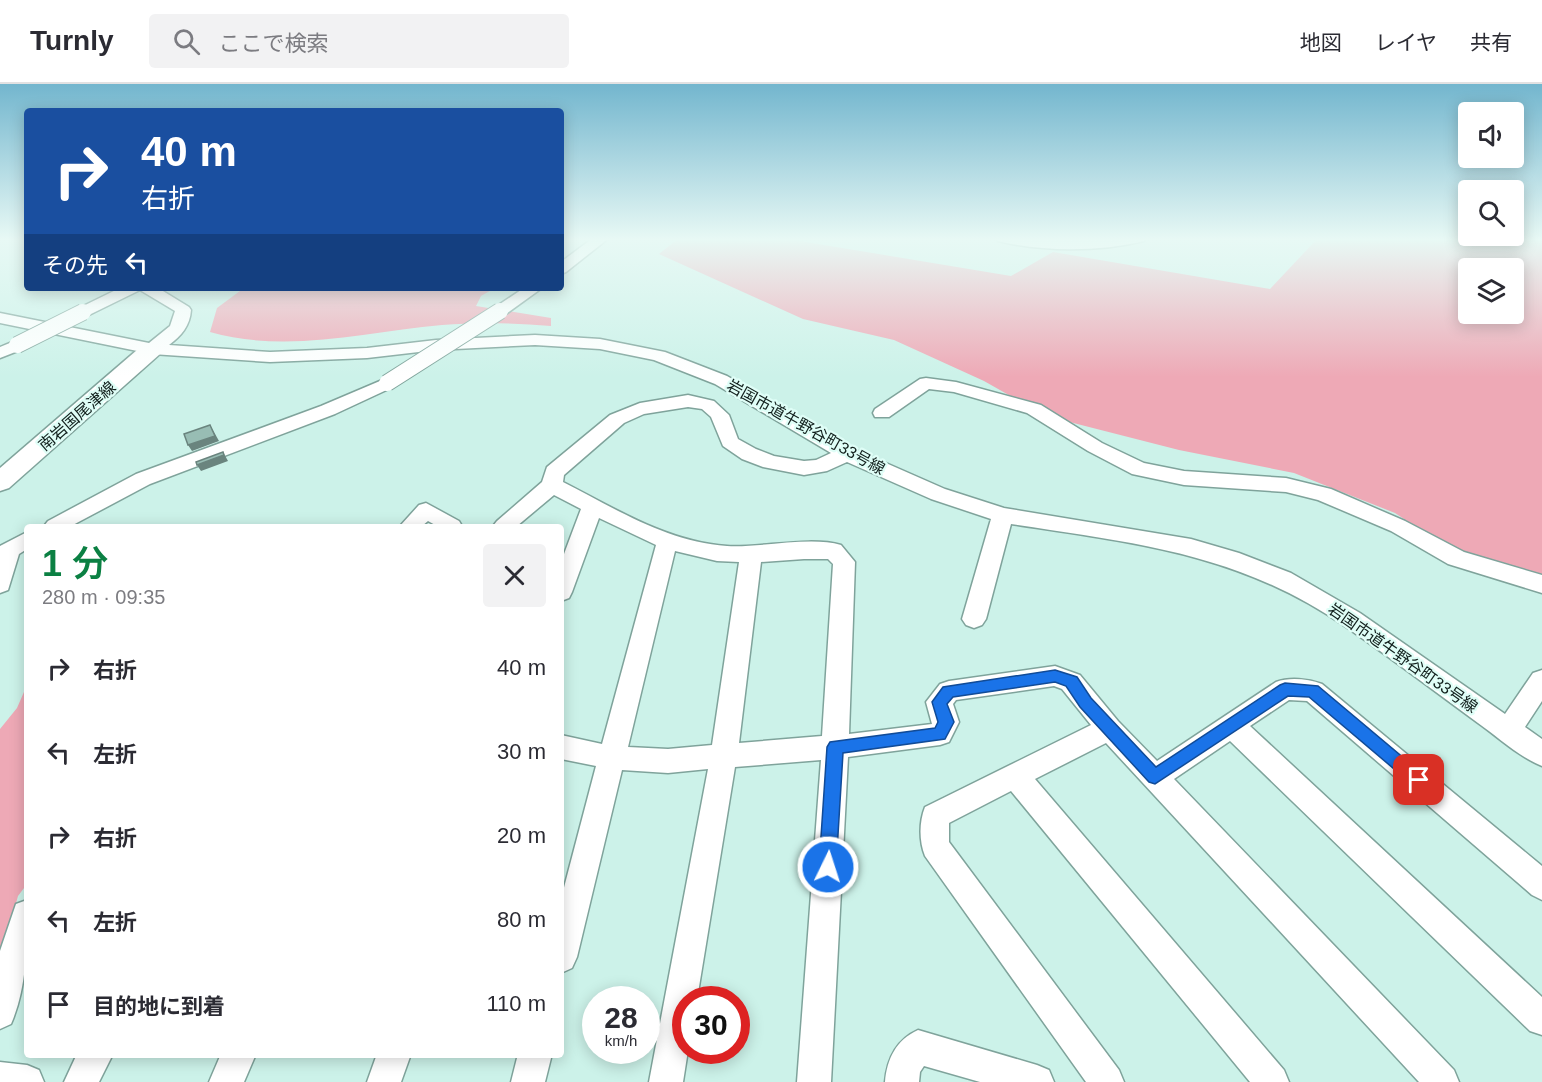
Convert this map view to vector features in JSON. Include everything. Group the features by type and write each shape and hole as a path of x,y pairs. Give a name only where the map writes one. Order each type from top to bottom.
{"main road":[{"name":"南岩国尾津線","path":"0,482 152,349"}],"street":[{"path":"0,353 127,291"},
{"path":"152,291 176,303 183,310 183,321 171,335 152,349"},
{"path":"75,524 190,469 319,423 387,383 530,291"},
{"name":"岩国市道牛野谷町33号線","path":"0,318 152,349 270,357 368,353 506,340 568,340 659,356 721,380 847,454 938,494 1003,515 1191,547 1231,559 1283,579 1352,620 1542,754"},
{"path":"59,524 143,479 328,410 387,383"},
{"path":"882,413 926,383 956,387 1034,409 1095,447 1139,469 1185,478 1286,485 1324,494 1398,526 1456,558 1542,584"},
{"path":"506,524 552,485 554,472 617,419 640,408 688,401 708,405 720,415 730,442 749,454 770,462 812,467 827,464 847,454"},
{"path":"552,485 668,542 721,554 832,551 844,562 814,1082"},
{"path":"564,584 593,506"},
{"path":"412,524 426,510 449,524"},
{"path":"974,619 1003,515"},
{"path":"564,946 668,542"},
{"path":"0,584 16,546"},
{"path":"666,1082 724,756 751,553"},
{"path":"564,748 614,758 668,762 835,747 940,734 946,722 939,702 949,691 1055,676 1071,682 1109,729 1442,1082"},
{"path":"1508,731 1542,680"},
{"path":"1155,777 1285,689 1313,691 1542,885"},
{"path":"1231,725 1542,1019"},
{"path":"1107,1082 935,846 935,816 1109,729"},
{"path":"1015,776 1272,1082"},
{"path":"0,1013 7,977 24,924"},
{"path":"902,1082 903,1066 918,1047 1037,1082"},
{"path":"81,1082 94,1058"},
{"path":"226,1082 237,1058"},
{"path":"384,1082 393,1058"},
{"path":"528,1082 534,1058"},
{"path":"0,1079 27,1082"}],"shaded area":[{"path":"727,285 1244,285 1270,289 1274,285 1458,285 1458,324 1524,324 1524,285 1542,285 1542,586 1462,557 1395,513 1294,473 1179,450 1046,416 984,381 894,340 803,319"},
{"path":"240,291 490,291 481,296 476,306 551,318 551,326 496,323 456,324 326,339 268,341 210,332 217,308"},
{"path":"24,692 24,888 18,896 0,963 0,729 17,708"}],"building":[{"path":"210,425 215,436 188,445 184,434"},
{"path":"223,452 224,455 197,465 196,462"}],"route":[{"path":"828,867 835,747 940,734 946,722 939,702 949,691 1055,676 1071,682 1109,729 1155,777 1285,689 1313,691 1419,780"}]}
